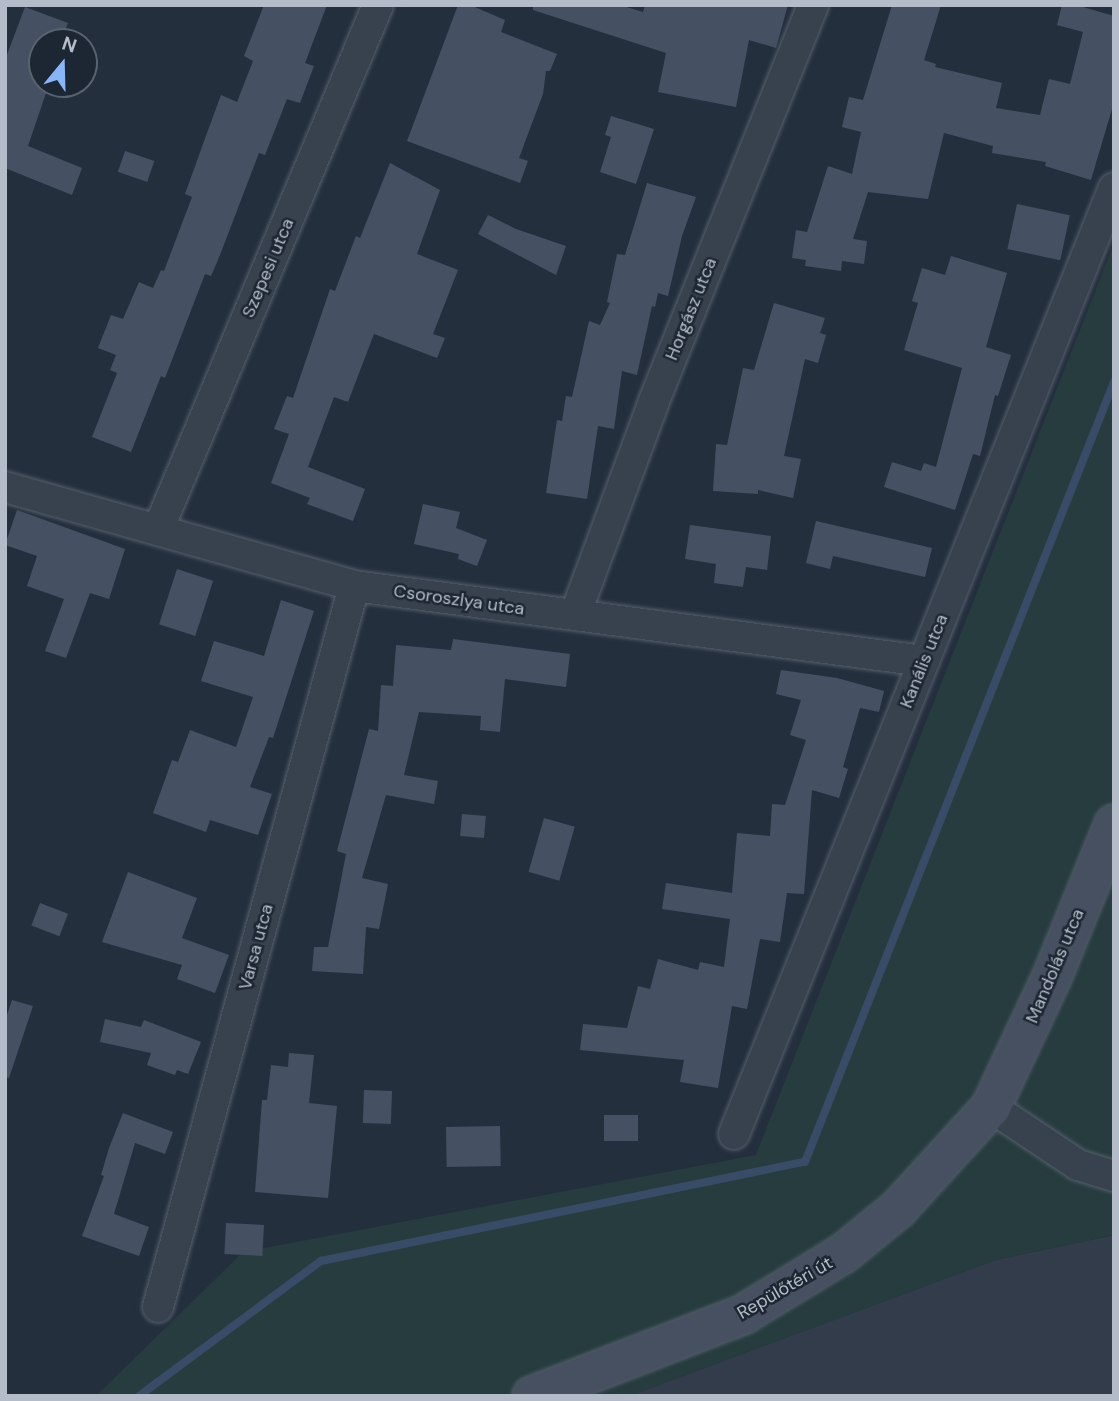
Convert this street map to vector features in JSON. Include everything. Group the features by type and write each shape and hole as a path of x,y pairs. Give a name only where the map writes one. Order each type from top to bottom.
{"street":[{"name":"Szepesi utca","path":"158,530 378,5"},
{"name":"Horgász utca","path":"575,615 654,401 813,5"},
{"name":"Kanális utca","path":"734,1135 1114,188"},
{"name":"Csoroszlya utca","path":"5,487 354,586 924,661"},
{"name":"Varsa utca","path":"158,1307 354,586"},
{"name":"Mandolás utca","path":"991,1107 1052,977 1114,824"},
{"path":"991,1107 1078,1166 1114,1176"},
{"name":"Repülőtéri út","path":"532,1396 744,1314 844,1253 898,1209 991,1107"}],"shaded area":[{"path":"1114,1235 1114,1396 629,1396 995,1260"}],"green space":[{"path":"1114,243 1114,1235 995,1260 629,1396 96,1396 243,1252 756,1155"}],"building":[{"path":"264,5 327,5 305,63 314,66 300,103 287,99 265,155 259,153 220,255 211,276 205,274 165,378 161,376 131,452 92,437 117,373 110,370 116,355 98,348 111,315 123,319 139,282 153,288 161,270 164,271 192,197 185,194 221,95 237,102 253,61 244,56"},
{"path":"458,5 470,5 505,20 501,32 557,54 550,71 546,71 543,94 519,158 528,161 520,183 407,141"},
{"path":"533,5 620,5 643,12 645,5 788,5 776,48 749,40 736,107 658,92 666,53 533,10"},
{"path":"892,5 941,5 924,60 936,64 935,67 1002,83 996,108 1040,115 1049,79 1070,84 1083,32 1057,25 1062,5 1076,5 1114,16 1114,102 1091,180 1045,166 1046,162 992,153 993,146 944,133 928,199 868,192 853,239 867,241 864,264 842,261 841,271 805,266 806,260 792,258 796,230 807,232 828,166 852,174 861,132 842,127 849,97 863,100"},
{"path":"25,7 68,23 66,28 28,28 28,98 44,98 28,146 82,168 72,195 5,168 5,60"},
{"path":"611,116 654,129 636,184 600,172 611,137 605,135"},
{"path":"125,151 154,161 147,182 118,172"},
{"path":"390,163 440,190 417,254 458,270 433,334 445,338 437,358 374,334 348,402 334,397 308,467 365,489 353,521 307,504 310,498 271,483 289,434 274,429 287,396 293,398 330,289 335,291 356,236 360,238"},
{"path":"647,183 696,197 682,236 668,296 658,293 655,307 652,306 637,375 622,371 614,429 598,426 587,499 546,493 557,420 562,421 566,396 572,397 589,321 600,325 610,303 607,302 617,254 625,255"},
{"path":"1017,204 1070,215 1060,260 1007,249"},
{"path":"488,215 516,229 566,246 556,275 478,234"},
{"path":"951,256 1007,273 986,347 1011,355 998,396 995,395 980,456 973,454 955,510 884,487 892,462 921,471 924,463 936,467 962,368 904,350 918,303 912,301 922,268 945,275"},
{"path":"774,303 825,318 820,333 826,335 818,363 805,359 784,456 801,459 793,498 758,490 758,494 713,491 716,444 727,445 743,368 754,370"},
{"path":"423,504 460,512 456,528 487,540 477,566 458,559 459,554 414,544"},
{"path":"17,510 125,549 109,599 90,593 66,658 45,651 64,599 27,586 37,556 5,545"},
{"path":"816,521 932,548 925,577 833,556 830,569 806,563"},
{"path":"690,525 771,536 767,570 746,567 743,587 714,583 716,564 685,559"},
{"path":"177,569 213,581 195,636 159,624"},
{"path":"281,600 314,611 273,738 269,737 250,787 272,794 258,835 210,820 206,832 153,813 172,760 178,762 190,730 236,747 253,697 201,681 214,641 264,656"},
{"path":"453,639 570,654 566,687 505,679 500,732 480,730 481,716 419,712 404,775 438,781 434,804 386,795 362,878 388,884 379,929 366,927 363,974 312,971 314,947 328,947 346,854 337,851 369,729 378,731 381,685 393,686 396,645 451,650"},
{"path":"781,670 837,678 884,691 879,712 860,708 843,767 848,769 839,798 812,790 804,894 787,893 780,942 760,939 747,1009 732,1006 718,1088 680,1082 684,1060 580,1050 583,1024 627,1028 638,986 650,989 658,959 698,970 700,962 724,967 730,919 662,909 666,883 732,893 737,833 770,836 772,804 785,805 806,740 790,735 801,700 776,694"},
{"path":"462,814 486,816 484,838 460,836"},
{"path":"544,818 575,827 559,881 529,872"},
{"path":"128,872 197,898 182,938 229,955 215,993 177,979 182,965 102,942"},
{"path":"40,903 68,914 59,936 31,925"},
{"path":"12,1000 33,1006 9,1078 5,1077 5,1021"},
{"path":"105,1019 141,1027 144,1020 201,1042 188,1074 177,1070 175,1075 147,1065 151,1053 100,1042"},
{"path":"289,1053 314,1055 309,1103 337,1106 328,1198 255,1192 262,1100 267,1100 271,1065 288,1067"},
{"path":"364,1090 392,1091 391,1124 363,1123"},
{"path":"123,1113 173,1132 165,1154 135,1143 114,1214 149,1227 139,1256 82,1236 104,1176 101,1175 109,1148"},
{"path":"604,1115 638,1115 638,1141 604,1141"},
{"path":"500,1126 501,1166 447,1167 446,1127"},
{"path":"226,1223 264,1225 262,1256 224,1254"}],"waterway":[{"path":"139,1396 321,1261 805,1162 1114,382"}]}
